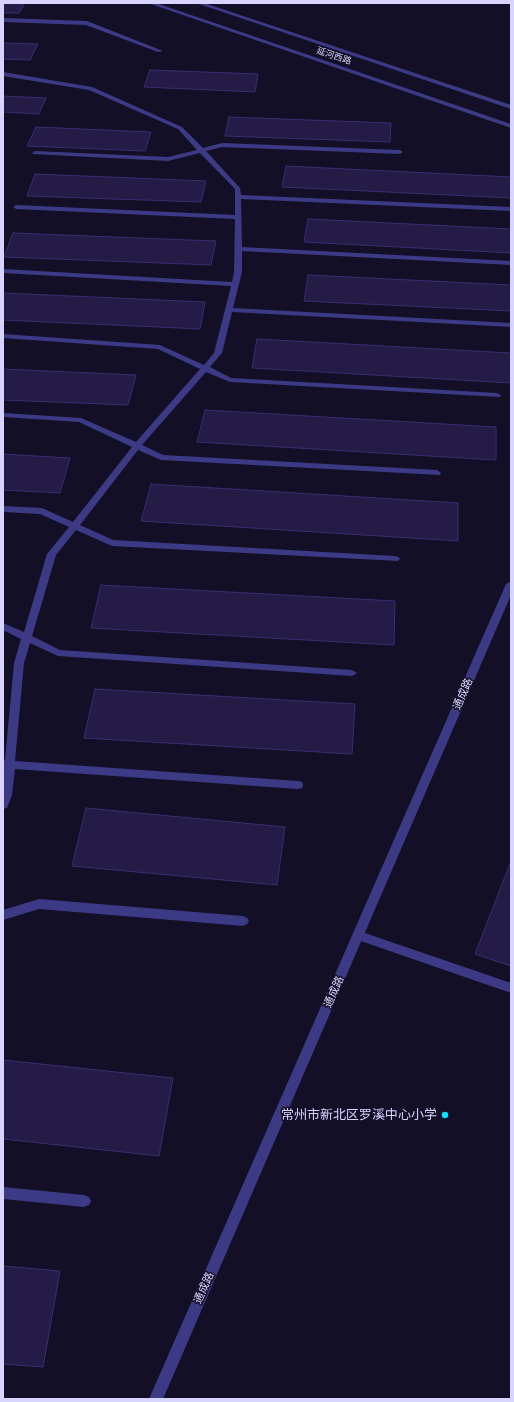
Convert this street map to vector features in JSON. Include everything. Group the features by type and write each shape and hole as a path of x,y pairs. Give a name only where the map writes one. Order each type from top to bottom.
{"street":[{"name":"延河西路","path":"151,3 511,126"},
{"name":"延河西路","path":"199,3 511,107"},
{"path":"3,20 87,23 160,51"},
{"path":"3,74 90,88 180,128 238,189 238,272 218,353 137,446 52,554 19,663 6,764 7,795 3,806"},
{"path":"34,153 168,159 222,145 400,152"},
{"path":"238,197 511,208"},
{"path":"16,207 238,217"},
{"path":"238,250 511,263"},
{"path":"3,271 235,284"},
{"path":"228,310 511,325"},
{"path":"3,336 160,347 230,380 497,395"},
{"path":"3,415 81,420 161,457 437,473"},
{"path":"3,509 42,511 112,543 395,559"},
{"name":"通成路","path":"156,1399 359,936 511,584"},
{"path":"3,626 58,653 352,673"},
{"path":"6,764 298,785"},
{"path":"3,915 39,904 243,921"},
{"path":"359,936 511,988"},
{"path":"3,1193 84,1201"}],"building":[{"path":"3,3 25,3 19,13 3,13"},
{"path":"3,43 38,44 30,60 3,59"},
{"path":"150,70 258,74 255,92 144,87"},
{"path":"3,96 46,98 39,114 3,112"},
{"path":"229,117 391,123 390,142 225,136"},
{"path":"36,127 151,132 145,151 27,146"},
{"path":"286,166 511,177 511,198 282,187"},
{"path":"35,174 206,181 201,202 27,196"},
{"path":"308,219 511,229 511,253 304,242"},
{"path":"13,233 216,241 211,265 4,257"},
{"path":"308,275 511,285 511,311 304,301"},
{"path":"3,293 205,302 200,329 3,320"},
{"path":"257,339 511,353 511,383 252,368"},
{"path":"3,369 136,375 128,405 3,400"},
{"path":"205,410 496,427 496,460 197,442"},
{"path":"3,454 70,458 60,493 3,490"},
{"path":"151,484 458,503 458,541 141,521"},
{"path":"101,585 395,601 394,645 91,628"},
{"path":"95,689 355,704 352,754 84,738"},
{"path":"86,808 285,827 277,885 72,866"},
{"path":"511,861 511,966 475,954"},
{"path":"3,1060 173,1078 159,1156 3,1139"},
{"path":"3,1266 60,1271 43,1367 3,1364"}],"place":[{"name":"常州市新北区罗溪中心小学","path":"445,1115"}]}
